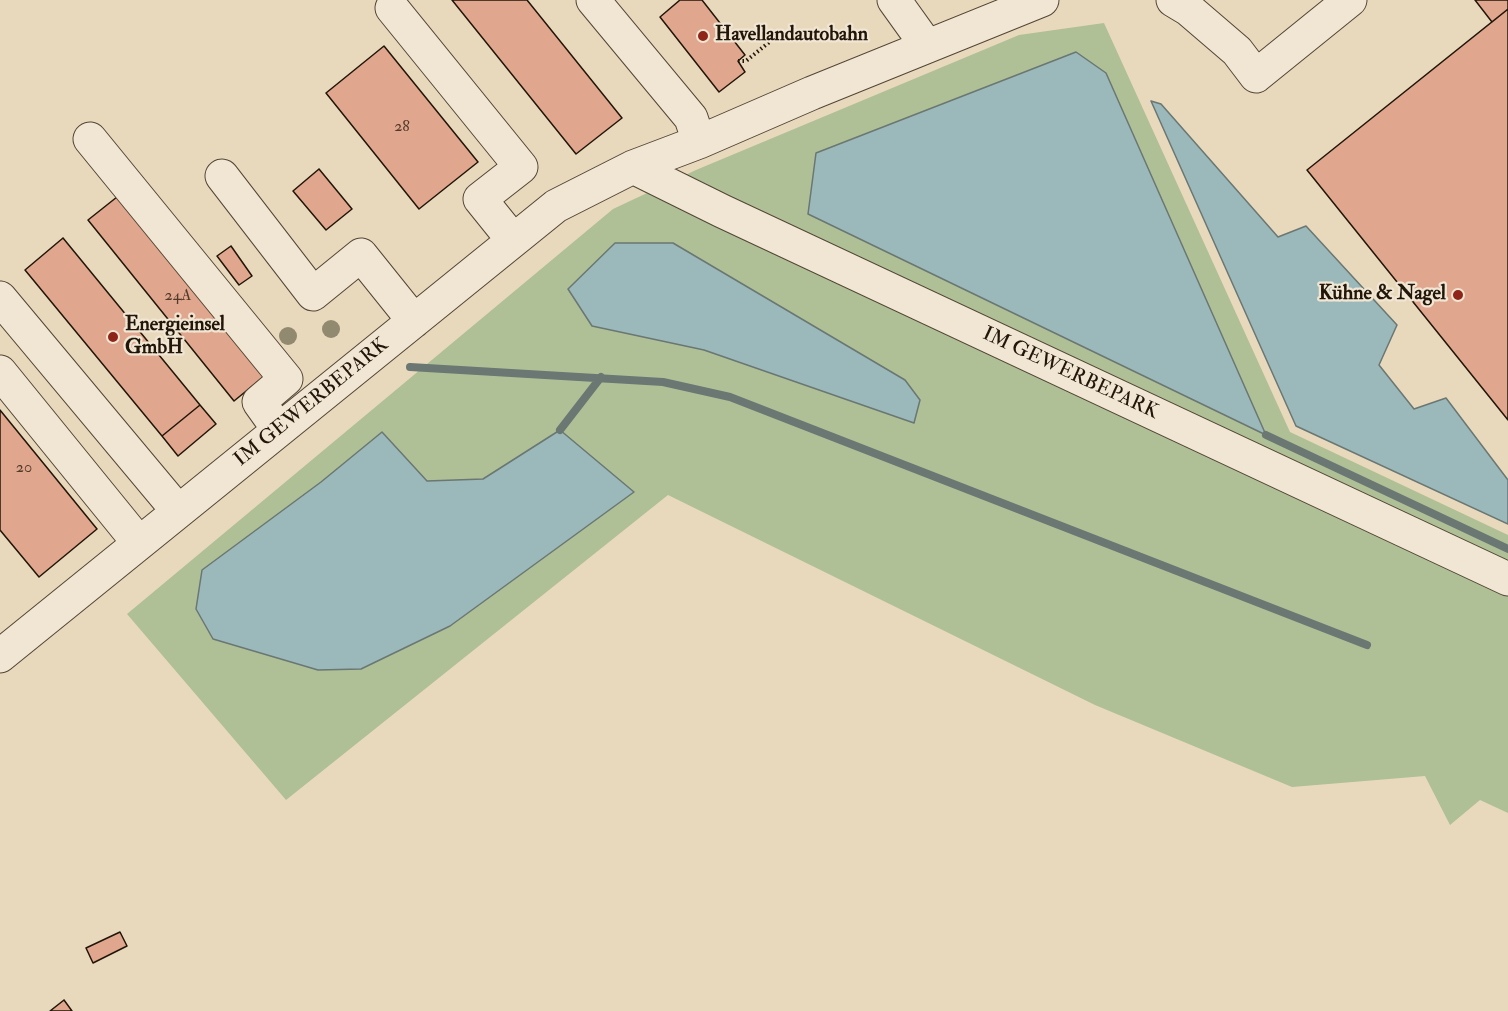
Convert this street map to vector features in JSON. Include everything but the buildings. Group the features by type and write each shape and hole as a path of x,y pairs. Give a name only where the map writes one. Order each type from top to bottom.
{"street":[{"path":"593,0 691,118 699,142"},
{"path":"894,0 927,46"},
{"name":"IM GEWERBEPARK","path":"0,656 556,206 633,167 699,142 1042,0"},
{"path":"1180,4 1237,51 1256,76 1350,0"},
{"path":"392,8 520,167 480,199 513,240"},
{"path":"90,139 286,379 259,402 279,430"},
{"name":"IM GEWERBEPARK","path":"633,167 1508,579"},
{"path":"222,176 314,294 361,255 414,321"},
{"path":"0,298 178,511"},
{"path":"0,372 139,543"}],"path":[{"path":"738,61 746,61 778,35"}],"green space":[{"path":"1104,23 1290,432 1508,535 1508,813 1480,800 1450,825 1425,776 1292,787 1095,705 668,495 286,800 127,614 613,209 696,170 1019,35"}],"water":[{"path":"1076,52 1106,73 1266,435 808,214 816,153"},
{"path":"1151,101 1161,104 1278,237 1306,226 1397,325 1379,365 1414,409 1446,398 1508,480 1508,524 1296,426"},
{"path":"615,243 673,243 905,380 920,400 914,423 704,350 592,326 568,289"},
{"path":"560,430 634,492 450,626 361,669 318,670 213,639 196,609 202,570 321,482 382,432 427,481 483,479"}],"waterway":[{"path":"410,367 663,382 730,397 1367,645"},
{"path":"560,430 601,377"},
{"path":"1266,435 1508,549"}],"place":[{"name":"Havellandautobahn","path":"703,36"},
{"name":"Kühne & Nagel","path":"1458,295"},
{"name":"Energieinsel GmbH","path":"113,337"}]}
